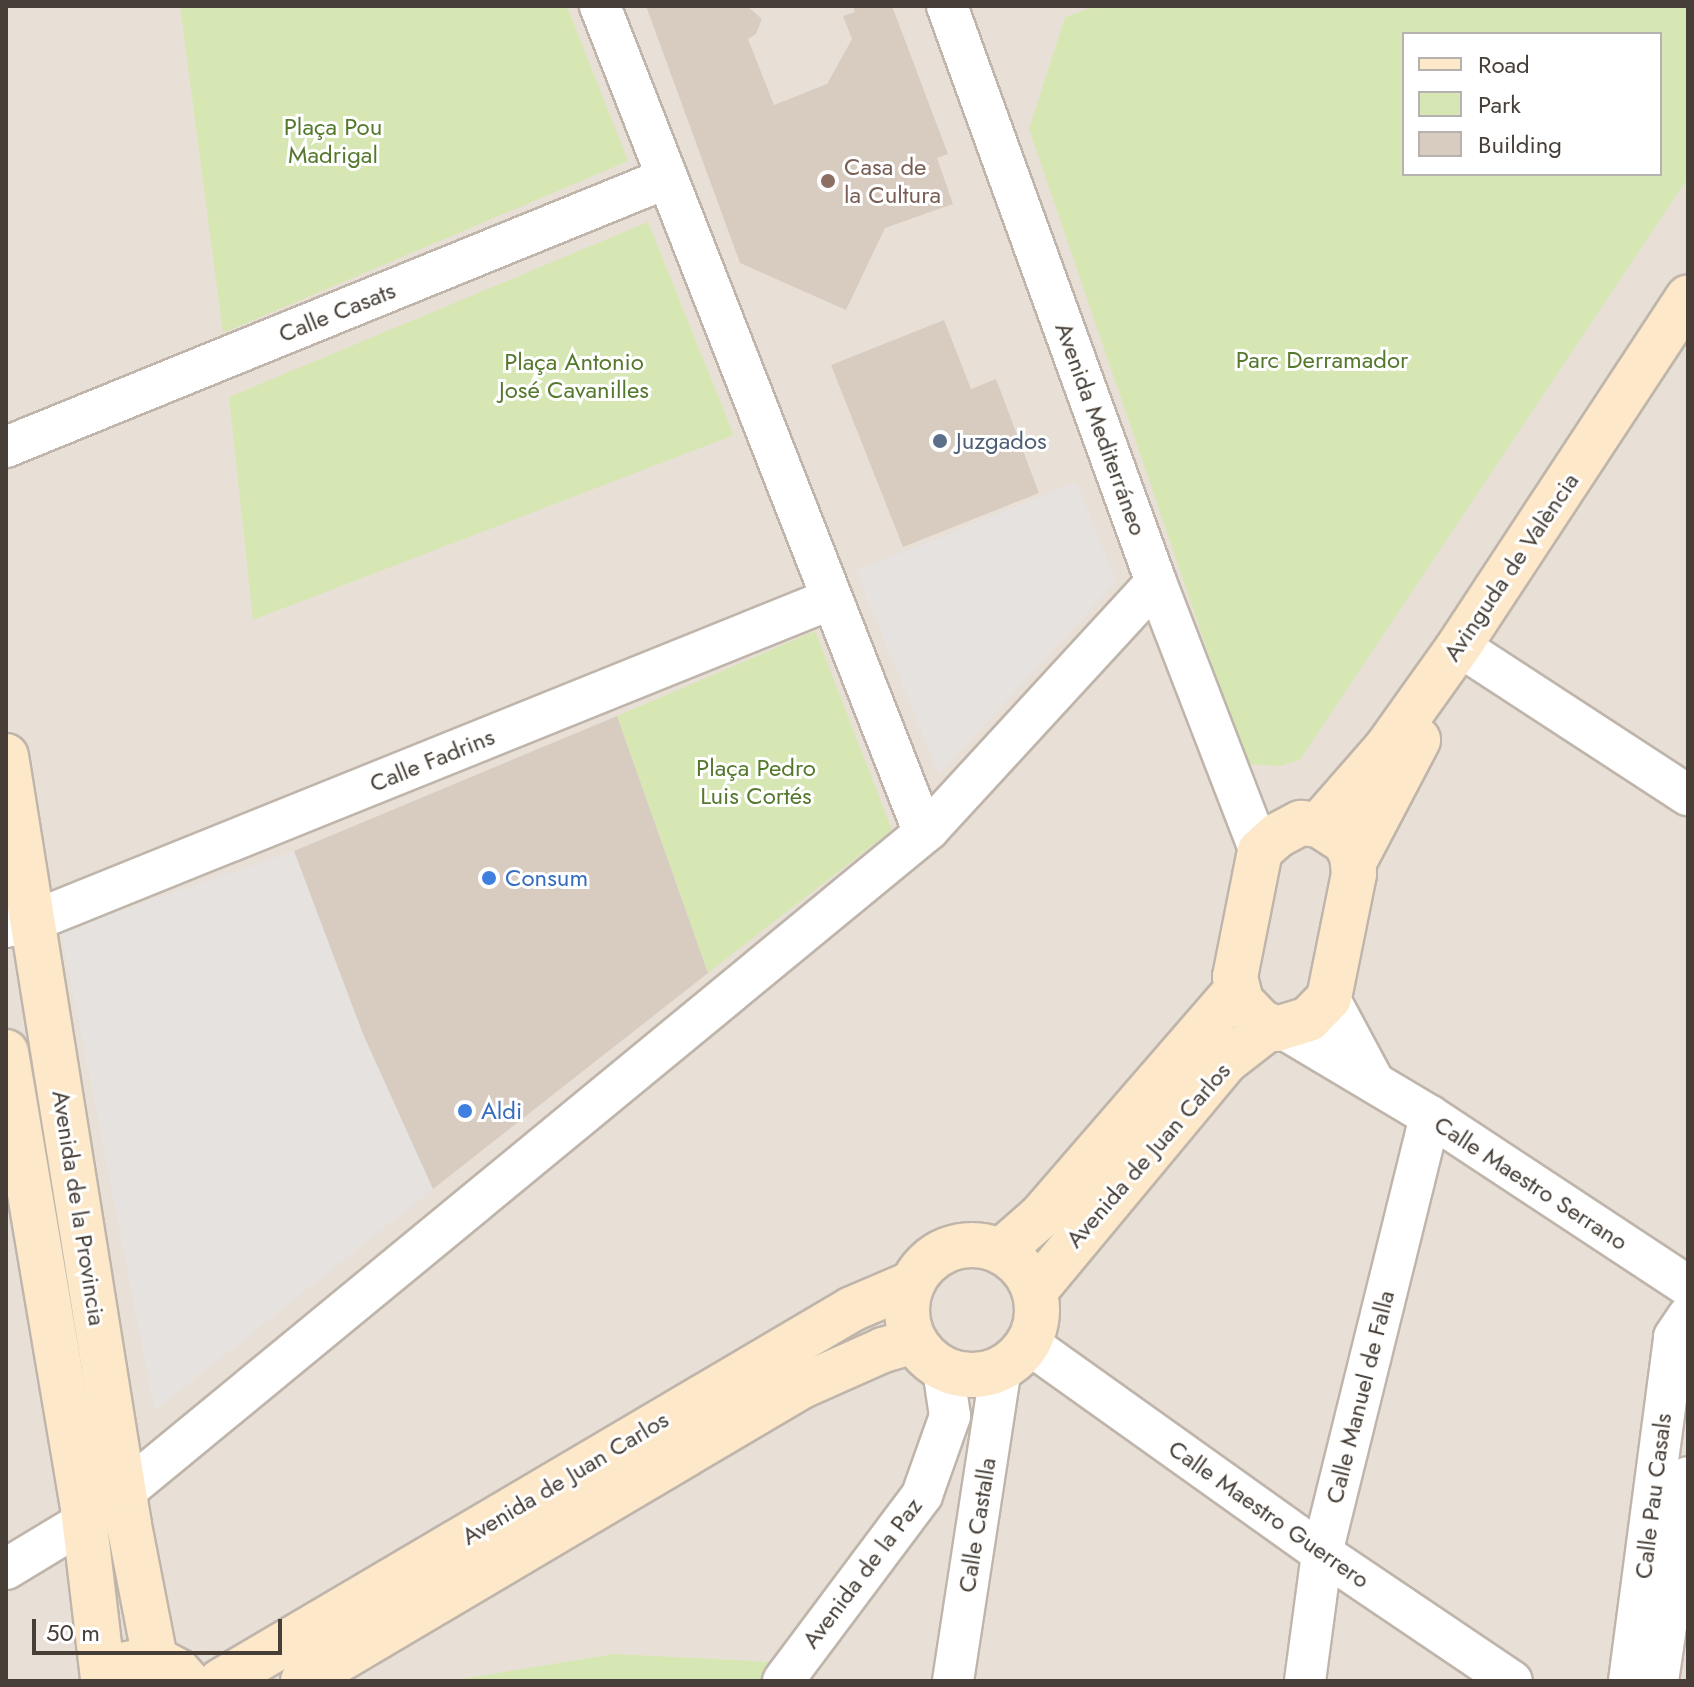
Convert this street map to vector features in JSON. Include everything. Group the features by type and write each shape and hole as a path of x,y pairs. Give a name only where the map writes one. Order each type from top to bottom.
{"main road":[{"name":"Avinguda de València","path":"1319,825 1387,747 1459,646 1688,298"},
{"path":"1354,862 1408,761 1459,646"},
{"name":"Avenida de la Provincia","path":"7,769 19,924 124,1492 171,1670"},
{"path":"1277,1028 1250,1012 1236,991 1235,977 1260,851 1294,825 1319,825 1345,842 1354,862 1329,998"},
{"name":"Avenida de Juan Carlos","path":"1001,1251 1041,1216 1236,991"},
{"name":"Avenida de Juan Carlos","path":"1035,1291 1225,1062 1277,1028 1309,1019 1329,998"},
{"name":"Avenida de la Provincia","path":"6,1052 84,1522 102,1680"},
{"path":"977,1245 1001,1251 1027,1274 1035,1291 1037,1308 1015,1356 981,1375 962,1375 928,1355 907,1322 907,1302 923,1266 952,1248 977,1245"},
{"name":"Avenida de Juan Carlos","path":"221,1681 852,1309 913,1283"},
{"name":"Avenida de Juan Carlos","path":"303,1681 800,1387 883,1350 928,1355"},
{"path":"102,1680 128,1663 171,1670"}],"street":[{"path":"600,6 924,833"},
{"name":"Avenida Mediterráneo","path":"947,6 1156,582 1260,851"},
{"name":"Calle Casats","path":"6,447 667,178"},
{"path":"124,1492 924,833 1156,582"},
{"name":"Calle Fadrins","path":"19,924 831,599"},
{"path":"1459,646 1688,795"},
{"name":"Calle Maestro Serrano","path":"1329,998 1373,1080"},
{"name":"Calle Maestro Serrano","path":"1277,1028 1373,1080 1688,1286"},
{"name":"Calle Manuel de Falla","path":"1305,1681 1322,1553 1430,1116"},
{"name":"Calle Pau Casals","path":"1629,1681 1674,1337 1688,1316"},
{"name":"Avenida de la Paz","path":"783,1681 922,1495 950,1416 928,1355"},
{"name":"Calle Maestro Guerrero","path":"1015,1356 1322,1553 1512,1681"},
{"name":"Calle Castalla","path":"953,1681 1015,1356"},
{"name":"Calle Pau Casals","path":"1658,1681 1688,1477"},
{"path":"6,1569 84,1522"}],"shaded area":[{"path":"6,6 1688,6 1688,1681 6,1681"},
{"path":"1076,482 1116,581 939,774 856,571"},
{"path":"294,851 433,1189 155,1410 61,931"}],"green space":[{"name":"Plaça Pou Madrigal","path":"180,6 567,6 628,161 223,333"},
{"name":"Parc Derramador","path":"1097,6 1688,6 1688,178 1300,760 1280,766 1246,764 1029,129 1065,17"},
{"name":"Plaça Antonio José Cavanilles","path":"648,222 734,435 253,620 229,397"},
{"name":"Plaça Pedro Luis Cortés","path":"815,631 892,830 708,973 617,716"},
{"path":"614,1654 794,1663 783,1681 448,1681"}],"building":[{"name":"Casa de la Cultura","path":"646,6 747,6 762,19 756,34 748,39 774,105 827,84 852,39 843,16 855,12 853,6 892,6 948,154 937,158 953,204 885,228 846,310 740,263"},
{"name":"Juzgados","path":"944,320 971,389 996,379 1039,493 903,547 831,365"},
{"name":"Consum","path":"617,716 708,973 433,1189 363,1034 294,851"}],"place":[{"name":"Casa de la Cultura","path":"828,181"},
{"name":"Juzgados","path":"940,441"},
{"name":"Consum","path":"489,878"},
{"name":"Aldi","path":"465,1111"}]}
